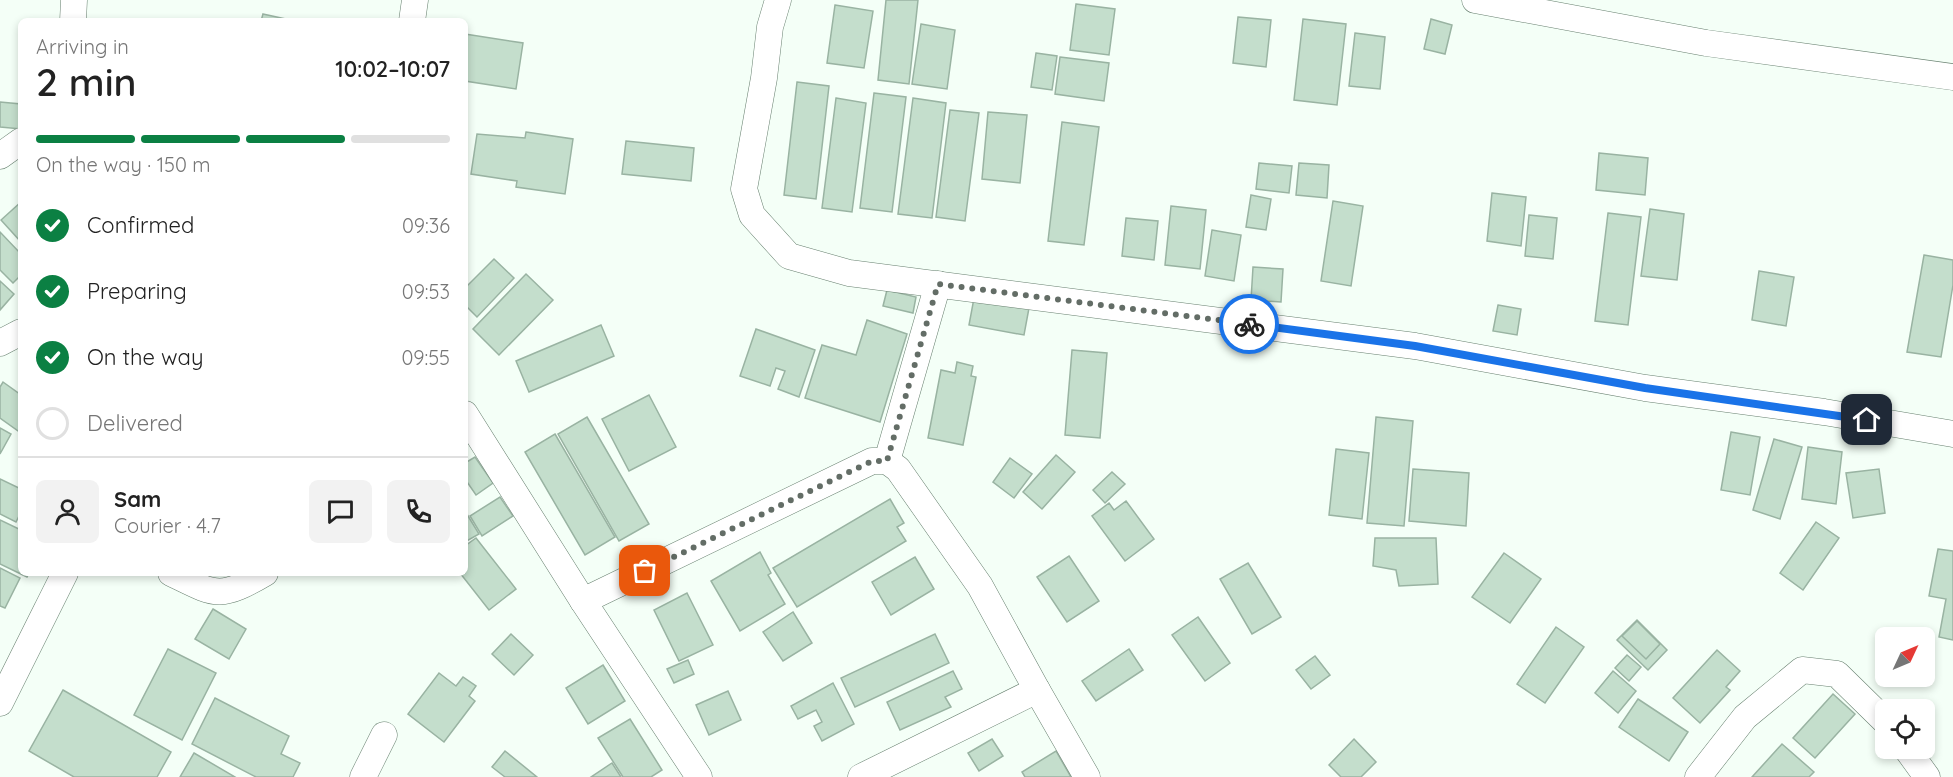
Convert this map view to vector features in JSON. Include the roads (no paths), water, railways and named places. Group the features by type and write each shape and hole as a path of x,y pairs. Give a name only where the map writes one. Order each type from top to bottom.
{"street":[{"path":"73,18 74,0"},
{"path":"413,18 416,0"},
{"path":"778,0 770,27 764,78 744,189 752,215 789,256 796,259 849,273 1415,346 1645,388 1824,412 1953,434"},
{"path":"1475,0 1706,43 1953,77"},
{"path":"0,156 18,143"},
{"path":"887,461 938,284"},
{"path":"0,343 18,334"},
{"path":"468,425 473,444 583,601 699,777"},
{"path":"583,601 872,461 887,461 898,469 980,586 1087,777"},
{"path":"0,703 64,576"},
{"path":"177,576 208,592 236,590 260,576"},
{"path":"1698,777 1745,717 1802,670 1837,674 1875,711"},
{"path":"861,777 1037,690"},
{"path":"363,777 384,735"},
{"path":"1914,759 1927,777"}]}
